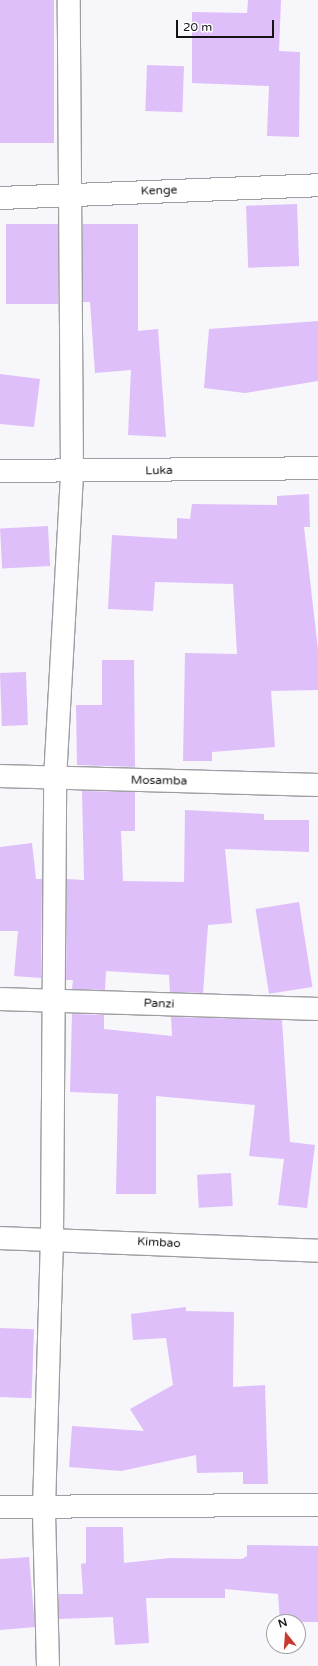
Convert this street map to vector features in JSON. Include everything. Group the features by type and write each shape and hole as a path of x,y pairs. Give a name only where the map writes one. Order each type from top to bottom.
{"street":[{"path":"48,1666 44,1508 52,1238 55,779 72,472 69,194 69,0"},
{"name":"Kenge","path":"0,198 318,185"},
{"name":"Luka","path":"0,472 318,468"},
{"name":"Mosamba","path":"0,776 55,779 318,785"},
{"name":"Panzi","path":"0,999 318,1009"},
{"name":"Kimbao","path":"0,1238 52,1238 318,1251"},
{"path":"0,1507 44,1508 318,1505"}],"building":[{"path":"0,0 54,0 54,143 0,143"},
{"path":"248,0 281,0 279,51 300,52 299,137 267,136 269,86 192,83 192,12 247,13"},
{"path":"147,65 184,66 182,112 145,111"},
{"path":"297,204 299,266 248,268 246,206"},
{"path":"6,224 58,224 58,304 6,304"},
{"path":"83,224 138,224 138,331 158,329 166,437 128,435 131,370 95,373 90,302 83,302"},
{"path":"318,321 318,381 245,393 204,388 209,329"},
{"path":"0,374 40,379 34,427 0,424"},
{"path":"309,494 310,527 304,527 318,650 318,690 271,691 275,747 212,752 212,761 183,761 185,653 237,654 233,584 155,582 153,611 108,609 112,535 177,539 177,518 190,519 192,504 277,505 277,496"},
{"path":"48,526 50,566 2,568 0,529"},
{"path":"102,660 134,660 135,767 77,765 76,705 102,705"},
{"path":"26,672 28,725 2,726 0,673"},
{"path":"82,791 135,792 135,831 121,831 123,881 184,882 185,810 264,814 264,820 309,820 309,852 225,849 232,923 208,925 203,993 170,992 169,975 106,971 105,990 72,989 73,980 66,980 67,879 84,880"},
{"path":"32,843 36,879 42,879 41,978 14,976 18,931 0,931 0,847"},
{"path":"299,902 312,987 269,994 256,909"},
{"path":"72,1014 104,1015 104,1029 172,1036 171,1017 282,1020 290,1142 315,1145 307,1208 278,1205 284,1159 249,1156 255,1105 156,1096 156,1194 116,1194 118,1094 70,1092"},
{"path":"231,1173 233,1206 199,1208 197,1175"},
{"path":"186,1307 186,1311 234,1312 233,1387 265,1385 268,1484 243,1484 243,1472 197,1473 196,1455 121,1471 69,1467 72,1426 144,1431 130,1409 173,1385 166,1338 133,1340 131,1314"},
{"path":"0,1328 34,1329 32,1398 0,1397"},
{"path":"86,1527 123,1527 124,1563 170,1558 242,1559 247,1556 247,1545 318,1546 318,1622 306,1622 306,1614 279,1614 278,1594 225,1589 225,1598 146,1598 149,1643 115,1645 113,1617 59,1619 59,1594 83,1594 81,1564 86,1563"},
{"path":"29,1557 35,1627 0,1630 0,1559"}]}
